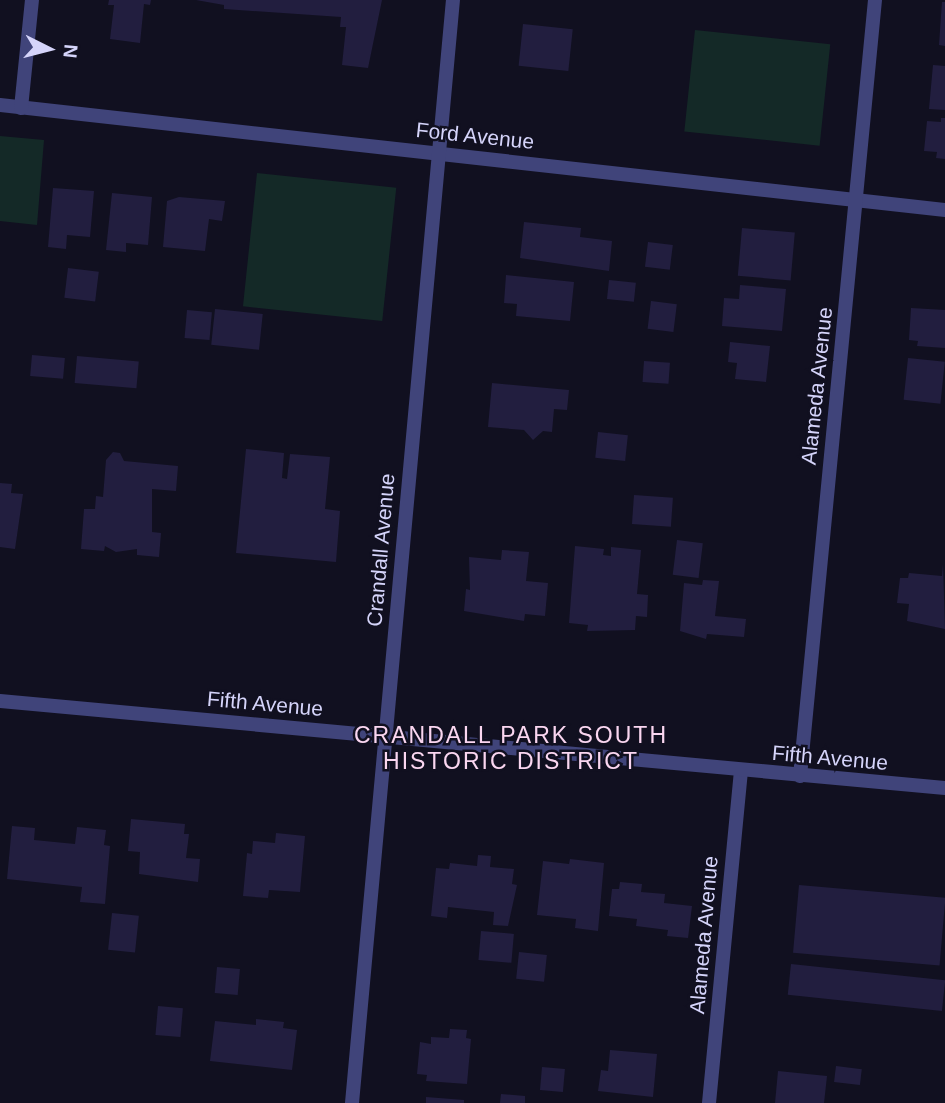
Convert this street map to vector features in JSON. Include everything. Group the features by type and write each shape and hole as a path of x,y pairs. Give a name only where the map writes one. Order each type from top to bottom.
{"street":[{"path":"21,108 32,0"},
{"name":"Crandall Avenue","path":"352,1103 453,0"},
{"name":"Alameda Avenue","path":"800,776 875,0"},
{"name":"Ford Avenue","path":"0,105 945,209"},
{"name":"Fifth Avenue","path":"0,701 945,789"},
{"name":"Alameda Avenue","path":"709,1103 741,771"}],"green space":[{"path":"695,30 830,44 820,146 684,131"},
{"path":"0,136 44,140 37,225 0,221"},
{"path":"257,173 396,188 382,321 243,306"}],"building":[{"path":"109,0 151,0 150,5 144,4 140,43 110,39 114,5 108,5"},
{"path":"196,0 382,0 368,68 342,65 346,27 340,27 341,17 224,9 224,5"},
{"path":"942,2 945,2 945,46 939,45"},
{"path":"523,24 573,29 568,71 519,66"},
{"path":"933,65 945,66 945,110 929,109"},
{"path":"941,118 945,118 945,159 936,158 937,152 924,151 927,121 941,122"},
{"path":"53,188 94,191 90,237 67,235 66,249 48,247"},
{"path":"112,193 152,197 148,245 126,243 126,252 106,250"},
{"path":"179,197 225,201 222,221 209,219 205,251 163,247 167,201"},
{"path":"524,222 581,228 580,237 612,241 609,271 520,258"},
{"path":"742,228 795,233 791,280 738,276"},
{"path":"648,242 673,245 670,270 645,267"},
{"path":"68,268 99,272 95,302 64,298"},
{"path":"506,275 574,282 570,321 516,316 517,304 504,303"},
{"path":"609,280 636,283 634,302 607,299"},
{"path":"740,285 786,289 782,331 722,326 724,298 739,299"},
{"path":"651,301 677,304 673,332 648,329"},
{"path":"911,308 945,310 945,348 917,346 918,341 909,340"},
{"path":"215,309 263,314 259,350 211,345"},
{"path":"187,310 212,312 209,340 185,338"},
{"path":"730,342 770,346 766,382 735,379 737,363 728,362"},
{"path":"32,355 65,358 63,379 30,376"},
{"path":"77,356 139,361 136,388 75,383"},
{"path":"908,358 945,362 940,404 904,400"},
{"path":"644,361 670,363 668,384 643,382"},
{"path":"492,383 569,390 567,410 554,409 552,432 543,431 533,440 524,430 488,427"},
{"path":"598,432 628,435 625,461 595,458"},
{"path":"246,449 284,453 282,478 287,479 290,454 330,457 325,509 340,511 336,562 236,553"},
{"path":"113,452 120,453 124,461 178,466 176,491 152,489 152,532 161,533 159,557 137,555 137,549 116,552 105,546 104,551 81,549 84,509 95,509 96,496 103,497 106,460"},
{"path":"0,483 12,484 11,493 23,494 15,549 0,547"},
{"path":"634,495 673,498 671,527 632,524"},
{"path":"677,540 703,543 699,578 673,575"},
{"path":"575,546 604,549 603,555 611,556 611,547 641,550 637,594 648,595 647,617 636,616 635,630 587,631 588,625 569,623"},
{"path":"502,550 529,552 526,581 548,583 545,616 525,614 524,621 464,611 466,589 470,590 469,557 501,560"},
{"path":"943,564 945,629 907,621 909,604 897,603 900,578 908,578 909,573 942,576"},
{"path":"703,580 719,581 715,616 746,619 744,637 707,634 706,639 680,631 684,583 702,585"},
{"path":"131,819 185,824 184,834 189,834 186,858 200,859 198,882 139,874 140,852 128,851"},
{"path":"12,826 35,828 34,840 75,844 77,827 106,830 104,845 110,846 105,904 80,902 82,887 7,879"},
{"path":"276,833 305,836 300,892 269,890 268,898 243,896 247,853 252,854 253,841 275,843"},
{"path":"478,855 491,856 490,867 514,869 512,884 517,885 508,926 493,925 494,912 448,907 447,918 431,916 436,868 449,869 450,863 477,866"},
{"path":"570,859 604,863 598,931 575,928 576,919 537,915 543,861 569,864"},
{"path":"620,882 642,884 641,892 665,894 664,903 692,906 688,938 667,936 668,930 636,926 637,919 609,916 612,889 619,889"},
{"path":"799,885 945,898 940,966 793,953"},
{"path":"112,913 139,916 135,953 108,950"},
{"path":"481,931 514,934 511,963 478,960"},
{"path":"519,952 547,955 544,982 516,979"},
{"path":"791,964 945,980 942,1011 788,995"},
{"path":"217,967 240,969 238,995 215,993"},
{"path":"158,1006 183,1008 180,1037 155,1035"},
{"path":"256,1019 284,1022 283,1028 297,1030 292,1070 210,1061 215,1021 256,1025"},
{"path":"450,1029 467,1030 466,1038 471,1039 467,1084 426,1081 427,1075 417,1074 420,1042 431,1044 431,1037 449,1038"},
{"path":"610,1050 657,1054 653,1097 598,1091 601,1070 608,1071"},
{"path":"836,1066 862,1069 860,1085 834,1082"},
{"path":"542,1067 565,1069 563,1092 540,1090"},
{"path":"778,1071 827,1076 824,1103 775,1103"},
{"path":"501,1094 525,1096 525,1103 500,1103"},
{"path":"426,1097 464,1100 464,1103 426,1103"}],"district":[{"name":"CRANDALL PARK SOUTH HISTORIC DISTRICT","path":"511,748"}]}
